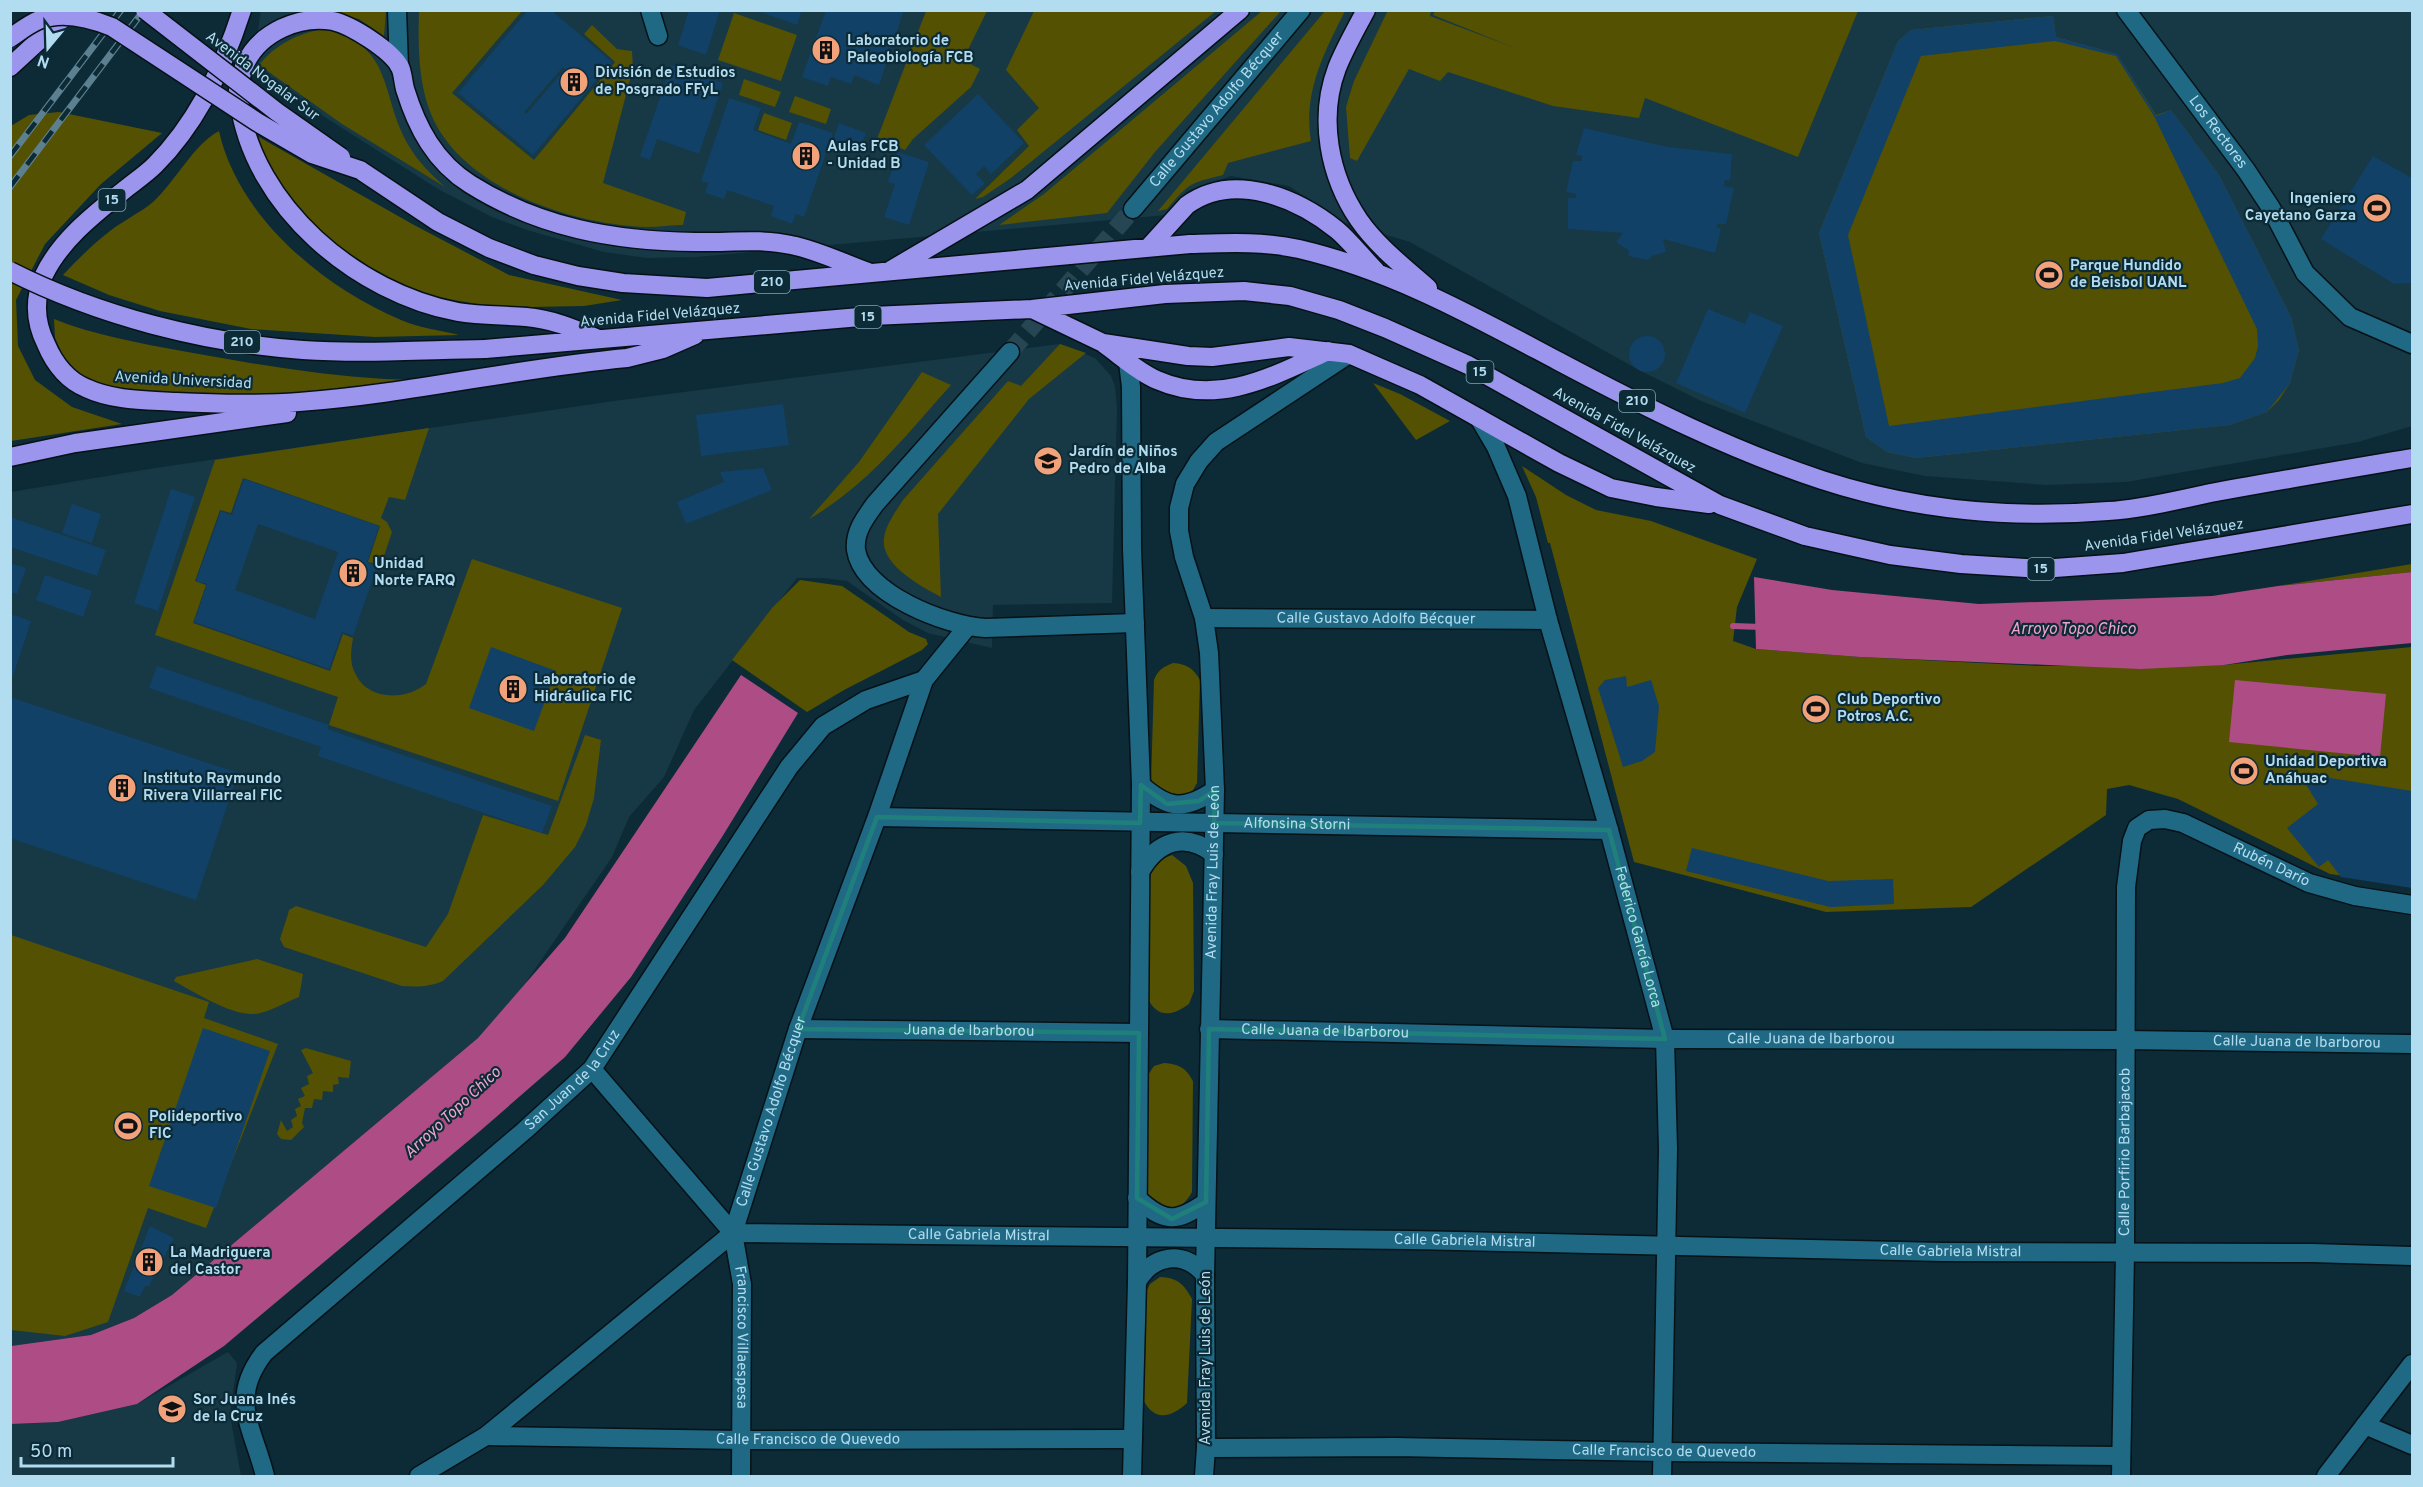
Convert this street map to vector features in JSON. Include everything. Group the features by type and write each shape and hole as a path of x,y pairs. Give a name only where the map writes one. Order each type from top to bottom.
{"highway":[{"path":"10,67 72,10"},
{"name":"Avenida Nogalar Sur","path":"145,10 277,112 360,170"},
{"name":"Avenida Universidad","path":"242,10 234,34 195,115 168,152 74,235 49,266 39,290 37,315 42,336 53,359 73,381 86,388 116,397 198,403 260,404 367,395 627,358 663,349 704,330"},
{"path":"238,90 245,64 256,46 280,28 306,21 334,21 361,34 384,50 399,66 422,134 434,152 469,184 502,202 538,218 589,234 639,241 790,244 879,273 1027,190 1240,10"},
{"path":"1366,10 1337,68 1332,85 1327,130 1335,171 1360,220 1381,246 1438,297"},
{"path":"10,38 38,21 51,18 77,17 100,22 112,27 257,122 312,154 360,170"},
{"path":"234,34 240,107 252,146 280,200 306,231 345,262 380,284 443,308 484,315 529,317 549,321 597,339"},
{"name":"Avenida Fidel Velázquez","path":"360,170 438,222 489,248 534,265 600,280 671,286 707,288 1190,244 1264,243 1298,249 1377,272 1438,297 1688,427 1822,480 1898,500 1967,511 2043,515 2111,511 2412,458"},
{"path":"1148,248 1194,199 1218,190 1257,191 1284,198 1318,217 1338,231 1377,272"},
{"name":"Avenida Fidel Velázquez","path":"10,272 112,312 215,337 322,351 485,349 872,316 1032,309 1165,294 1221,291 1290,296 1339,310 1468,365 1720,505 1805,536 1890,555 1961,564 2041,569 2123,563 2412,514"},
{"path":"1032,309 1102,343 1156,380 1202,392 1227,391 1257,383 1328,351"},
{"path":"1102,343 1188,356 1212,357 1289,347 1349,354 1411,381 1575,472 1611,488 1656,497 1720,505"},
{"path":"10,456 75,443 322,407 367,395"}],"street":[{"path":"397,10 399,66"},
{"path":"650,10 658,36"},
{"name":"Calle Gustavo Adolfo Bécquer","path":"1133,209 1301,10"},
{"name":"Los Rectores","path":"2126,10 2246,170 2271,208 2305,273 2350,317 2412,344"},
{"path":"1010,352 875,504 863,521 857,538 859,560 870,576 887,590 922,610 967,627 1135,623"},
{"name":"Avenida Fray Luis de León","path":"1204,1476 1206,1448 1204,1275 1215,790 1209,653 1204,618 1179,531 1179,508 1185,484 1199,461 1216,442 1349,354"},
{"path":"1128,362 1131,387 1135,623 1141,785 1137,1282 1132,1476"},
{"name":"Federico García Lorca","path":"1479,418 1496,447 1517,496 1548,621 1609,830 1665,1039 1668,1149 1662,1476"},
{"name":"Calle Gustavo Adolfo Bécquer","path":"1204,618 1548,621"},
{"name":"Calle Gustavo Adolfo Bécquer","path":"733,1233 798,1029 877,817 924,680 967,627"},
{"name":"San Juan de la Cruz","path":"265,1476 244,1400 246,1383 252,1368 264,1353 525,1131 592,1069 789,767 823,726 866,700 924,680"},
{"path":"1141,785 1167,804 1178,805 1199,801 1215,790"},
{"name":"Alfonsina Storni","path":"877,817 1609,830"},
{"name":"Rubén Darío","path":"2137,828 2149,820 2174,820 2309,883 2355,896 2412,905"},
{"name":"Calle Porfirio Barbajacob","path":"2121,1476 2125,1253 2126,887 2132,841 2137,828"},
{"path":"1140,872 1146,860 1155,850 1173,842 1196,843 1214,854"},
{"name":"Juana de Ibarborou","path":"798,1029 1139,1033"},
{"name":"Calle Juana de Ibarborou","path":"1209,1029 1665,1039 2125,1040 2412,1044"},
{"path":"420,1476 486,1436 733,1233 592,1069"},
{"path":"1137,1198 1149,1209 1172,1219 1182,1217 1206,1202"},
{"name":"Calle Gabriela Mistral","path":"733,1233 1137,1239 1410,1240 1666,1247 2412,1256"},
{"name":"Francisco Villaespesa","path":"733,1233 742,1284 741,1476"},
{"path":"1137,1282 1143,1271 1151,1264 1168,1258 1191,1263 1204,1275"},
{"path":"2326,1476 2412,1364"},
{"path":"2365,1425 2412,1445"},
{"name":"Calle Francisco de Quevedo","path":"486,1436 741,1440 1133,1439"},
{"name":"Calle Francisco de Quevedo","path":"1206,1448 1395,1447 2121,1456"}],"highlighted area":[{"path":"1141,785 1167,804 1199,801 1215,790 1214,823 1609,830 1665,1039 1209,1029 1206,1202 1172,1219 1137,1198 1139,1033 798,1029 877,817 1140,823"}],"shaded area":[{"path":"261,10 2412,11 2412,426 2358,442 2126,482 2046,485 1925,476 1862,463 1701,401 1639,370 1410,242 1343,222 1289,186 1231,176 1187,191 1166,215 696,257 647,258 604,252 527,230 492,217 438,189 257,71 256,45"},
{"path":"1388,10 1431,11 1430,16 1513,47 1433,15 1435,11 1858,11 1798,157 1645,98 1639,118 1553,106 1448,72 1440,81 1409,69 1357,161 1350,158 1346,107 1354,81"},
{"path":"329,11 386,11 384,36 359,19"},
{"path":"419,11 522,11 452,93 534,160 615,62 584,34 592,25 617,49 632,51 633,68 603,183 686,212 683,225 647,227 617,225 554,210 522,198 493,182 467,163 446,140 427,102 420,63"},
{"path":"926,11 987,11 963,60 980,69 971,87 913,139 905,150 877,139"},
{"path":"1034,11 1216,11 1011,178 983,197 975,199 1029,146 1017,130 1039,108 1006,70"},
{"path":"1262,11 1281,11 1155,152 1107,213 999,225 1044,194"},
{"path":"1325,11 1345,11 1317,73 1310,106 1311,141 1228,163 1223,175 1191,185 1167,209 1158,211"},
{"path":"734,13 797,35 781,81 718,60"},
{"name":"Parque Hundido de Beisbol UANL","path":"2053,16 2056,37 2117,54 2156,115 2171,110 2219,175 2291,317 2299,350 2290,383 2279,400 2267,412 2230,425 1916,458 1887,452 1866,437 1819,233 1898,41 1911,30"},
{"path":"325,29 348,37 364,48 375,60 409,146 421,163 445,187 342,124 259,65 280,45 306,33"},
{"path":"744,79 781,92 775,107 739,95"},
{"path":"795,96 831,109 826,124 789,112"},
{"path":"59,112 162,133 101,184 45,244 16,300 18,346 35,380 72,407 122,424 11,441 11,126 29,115"},
{"path":"764,113 792,123 786,140 758,130"},
{"path":"219,131 229,162 244,192 264,220 314,268 342,289 401,320 459,335 375,337 251,329 160,311 109,295 63,275 115,227 153,202 201,145"},
{"path":"250,132 414,225 509,275 622,300 584,306 531,307 483,305 418,294 341,254 283,194"},
{"path":"54,319 85,330 133,342 308,372 398,379 489,373 257,400 120,391 92,384 73,371 55,338"},
{"path":"1060,344 1095,358 1111,376 1115,386 1117,408 1112,603 993,605 992,648 928,633 903,620 847,581 797,578 694,710 664,777 629,817 612,857 522,988 478,1038 172,1295 134,1318 91,1335 11,1346 11,492 149,469 614,401"},
{"path":"1060,344 1086,353 1029,399 938,514 941,597 895,566 885,548 884,538 889,523 903,500 1008,381 1021,386"},
{"path":"922,372 951,385 868,475 850,491 809,519 859,462"},
{"path":"1373,383 1400,394 1450,421 1416,440"},
{"path":"429,428 405,500 389,497 381,518 387,522 392,532 381,565 368,562 380,526 243,478 231,513 220,510 195,581 206,585 193,623 330,671 343,634 353,638 351,661 362,684 379,693 398,695 426,684 472,559 622,608 558,801 329,725 338,697 155,635 215,460"},
{"name":"Club Deportivo Potros A.C.","path":"1522,466 1566,495 1596,510 1651,521 1757,559 1737,607 1733,641 1756,649 2039,666 2224,665 2412,647 2412,886 2330,874 2178,799 2129,785 2107,789 2106,815 1971,907 1826,912 1634,862 1550,543 1548,543 1536,497"},
{"path":"2412,564 2412,572 2278,586"},
{"path":"800,580 842,586 909,632 926,639 928,644 922,650 844,690 807,712 732,660 772,608"},
{"path":"1173,663 1189,667 1200,680 1197,783 1192,792 1176,800 1151,783 1154,680 1161,669"},
{"path":"585,735 601,740 594,798 586,825 575,847 543,885 443,981 423,986 402,986 284,947 280,939 289,910 296,906 426,947 448,914 483,815 548,835"},
{"path":"1172,855 1186,866 1193,883 1194,991 1189,1004 1176,1011 1165,1013 1155,1009 1147,997 1146,884 1154,865"},
{"name":"Polideportivo FIC","path":"11,935 209,1002 204,1018 278,1044 206,1228 148,1208 108,1322 65,1336 11,1330"},
{"path":"257,959 303,974 299,997 270,1010 251,1014 216,1004 174,981 176,977"},
{"path":"306,1048 351,1061 349,1078 338,1077 339,1084 333,1085 333,1092 323,1091 322,1100 314,1099 312,1108 305,1108 302,1123 304,1127 291,1140 281,1139 277,1134 281,1120 287,1131 293,1127 291,1120 297,1116 295,1109 301,1106 298,1099 305,1096 301,1088 309,1084 307,1076 313,1073 301,1050"},
{"path":"1164,1063 1182,1068 1193,1081 1192,1192 1182,1205 1167,1210 1144,1193 1146,1078 1154,1066"},
{"path":"1160,1277 1180,1283 1192,1299 1187,1403 1166,1415 1154,1413 1149,1409 1141,1394 1143,1298 1150,1284"},
{"name":"Sor Juana Inés de la Cruz","path":"228,1352 237,1363 230,1415 241,1476 11,1476 11,1424 58,1422 137,1404"}],"water":[{"path":"2412,572 2412,643 2287,655 2224,665 2140,669 1860,657 1756,649 1754,577 1832,590 1979,604 2212,596 2278,586"},
{"path":"741,675 798,713 722,837 631,977 565,1057 224,1346 137,1404 58,1422 11,1424 11,1346 91,1335 134,1318 172,1295 478,1038 565,938"},
{"path":"2235,680 2386,694 2380,757 2229,742"}],"building":[{"name":"División de Estudios de Posgrado FFyL","path":"528,10 551,10 612,62 533,155 458,93","holes":["563,67 565,69 526,114 524,112"]},
{"path":"689,10 720,10 706,55 678,45"},
{"path":"755,10 802,10 797,25"},
{"path":"826,10 904,10 879,85 854,75 851,84 831,77 828,86 802,77"},
{"path":"2053,16 2056,37 2117,54 2156,116 2171,110 2219,175 2291,317 2299,350 2290,383 2267,412 2230,425 1916,458 1887,452 1866,437 1819,233 1898,41 1911,30","holes":["2055,41 2116,56 2154,116 2257,329 2258,346 2255,358 2240,378 2223,383 1889,426 1848,235 1921,56"]},
{"path":"671,65 723,83 699,154 657,139 650,160 640,156"},
{"path":"978,94 1024,143 991,174 984,166 976,174 985,183 972,195 924,145"},
{"name":"Aulas FCB - Unidad B","path":"729,98 761,108 753,130 791,144 799,122 833,133 804,217 796,214 792,224 771,216 774,206 727,190 724,199 705,193 708,183 701,181"},
{"path":"839,123 866,133 859,150 833,140"},
{"path":"1584,128 1668,147 1732,154 1730,181 1725,180 1724,186 1734,188 1726,224 1718,224 1716,227 1721,229 1715,253 1663,239 1666,252 1652,256 1648,260 1628,256 1629,251 1616,242 1623,233 1568,229 1568,198 1576,198 1576,194 1566,192 1573,161 1582,161 1582,156 1576,155"},
{"path":"898,152 929,162 909,225 884,217 895,184 888,182"},
{"name":"Ingeniero Cayetano Garza","path":"2373,156 2412,178 2412,283 2394,284 2321,239"},
{"path":"1708,309 1745,324 1750,312 1783,326 1745,413 1676,383"},
{"path":"1647,336 1660,341 1665,354 1660,367 1647,372 1634,367 1629,354 1634,341"},
{"path":"783,404 789,445 701,456 696,415"},
{"path":"763,468 772,490 686,524 677,502 724,482 720,472"},
{"name":"Unidad Norte FARQ","path":"244,479 379,526 367,562 377,566 353,636 342,632 329,669 194,622 207,584 196,581 221,511 232,515","holes":["258,524 338,552 315,619 235,590"]},
{"path":"171,489 195,497 158,611 134,603"},
{"path":"72,504 101,514 92,543 62,533"},
{"path":"10,517 106,550 97,576 10,547"},
{"path":"10,563 26,568 17,594 10,592"},
{"path":"45,575 92,591 83,617 36,600"},
{"path":"10,614 31,621 13,676 10,675"},
{"name":"Laboratorio de Hidráulica FIC","path":"491,647 556,671 534,731 469,708"},
{"path":"157,666 329,725 327,729 552,806 542,833 318,756 321,747 149,688"},
{"path":"1626,676 1627,687 1651,680 1659,706 1655,752 1642,761 1623,767 1598,688 1605,680"},
{"name":"Instituto Raymundo Rivera Villarreal FIC","path":"10,697 238,773 196,900 10,838"},
{"path":"2299,773 2412,791 2412,888 2341,877 2328,860 2319,867 2287,828 2318,804"},
{"path":"1692,848 1828,881 1893,879 1894,904 1830,907 1686,871"},
{"path":"203,1028 270,1051 216,1208 149,1186"},
{"name":"La Madriguera del Castor","path":"150,1226 174,1238 149,1286 145,1286 140,1297 124,1291"}],"waterway":[{"name":"Arroyo Topo Chico","path":"1733,626 1762,627"}],"tunnel":[{"path":"1010,352 1133,209"}],"railway":[{"path":"10,156 121,10"},
{"path":"10,187 144,10"}],"place":[{"name":"Laboratorio de Paleobiología FCB","path":"826,50"},
{"name":"División de Estudios de Posgrado FFyL","path":"574,82"},
{"name":"Aulas FCB - Unidad B","path":"806,156"},
{"name":"Ingeniero Cayetano Garza","path":"2377,208"},
{"name":"Parque Hundido de Beisbol UANL","path":"2049,275"},
{"name":"Jardín de Niños Pedro de Alba","path":"1048,461"},
{"name":"Unidad Norte FARQ","path":"353,573"},
{"name":"Laboratorio de Hidráulica FIC","path":"513,689"},
{"name":"Club Deportivo Potros A.C.","path":"1816,709"},
{"name":"Unidad Deportiva Anáhuac","path":"2244,771"},
{"name":"Instituto Raymundo Rivera Villarreal FIC","path":"122,788"},
{"name":"Polideportivo FIC","path":"128,1126"},
{"name":"La Madriguera del Castor","path":"149,1262"},
{"name":"Sor Juana Inés de la Cruz","path":"172,1409"}]}
